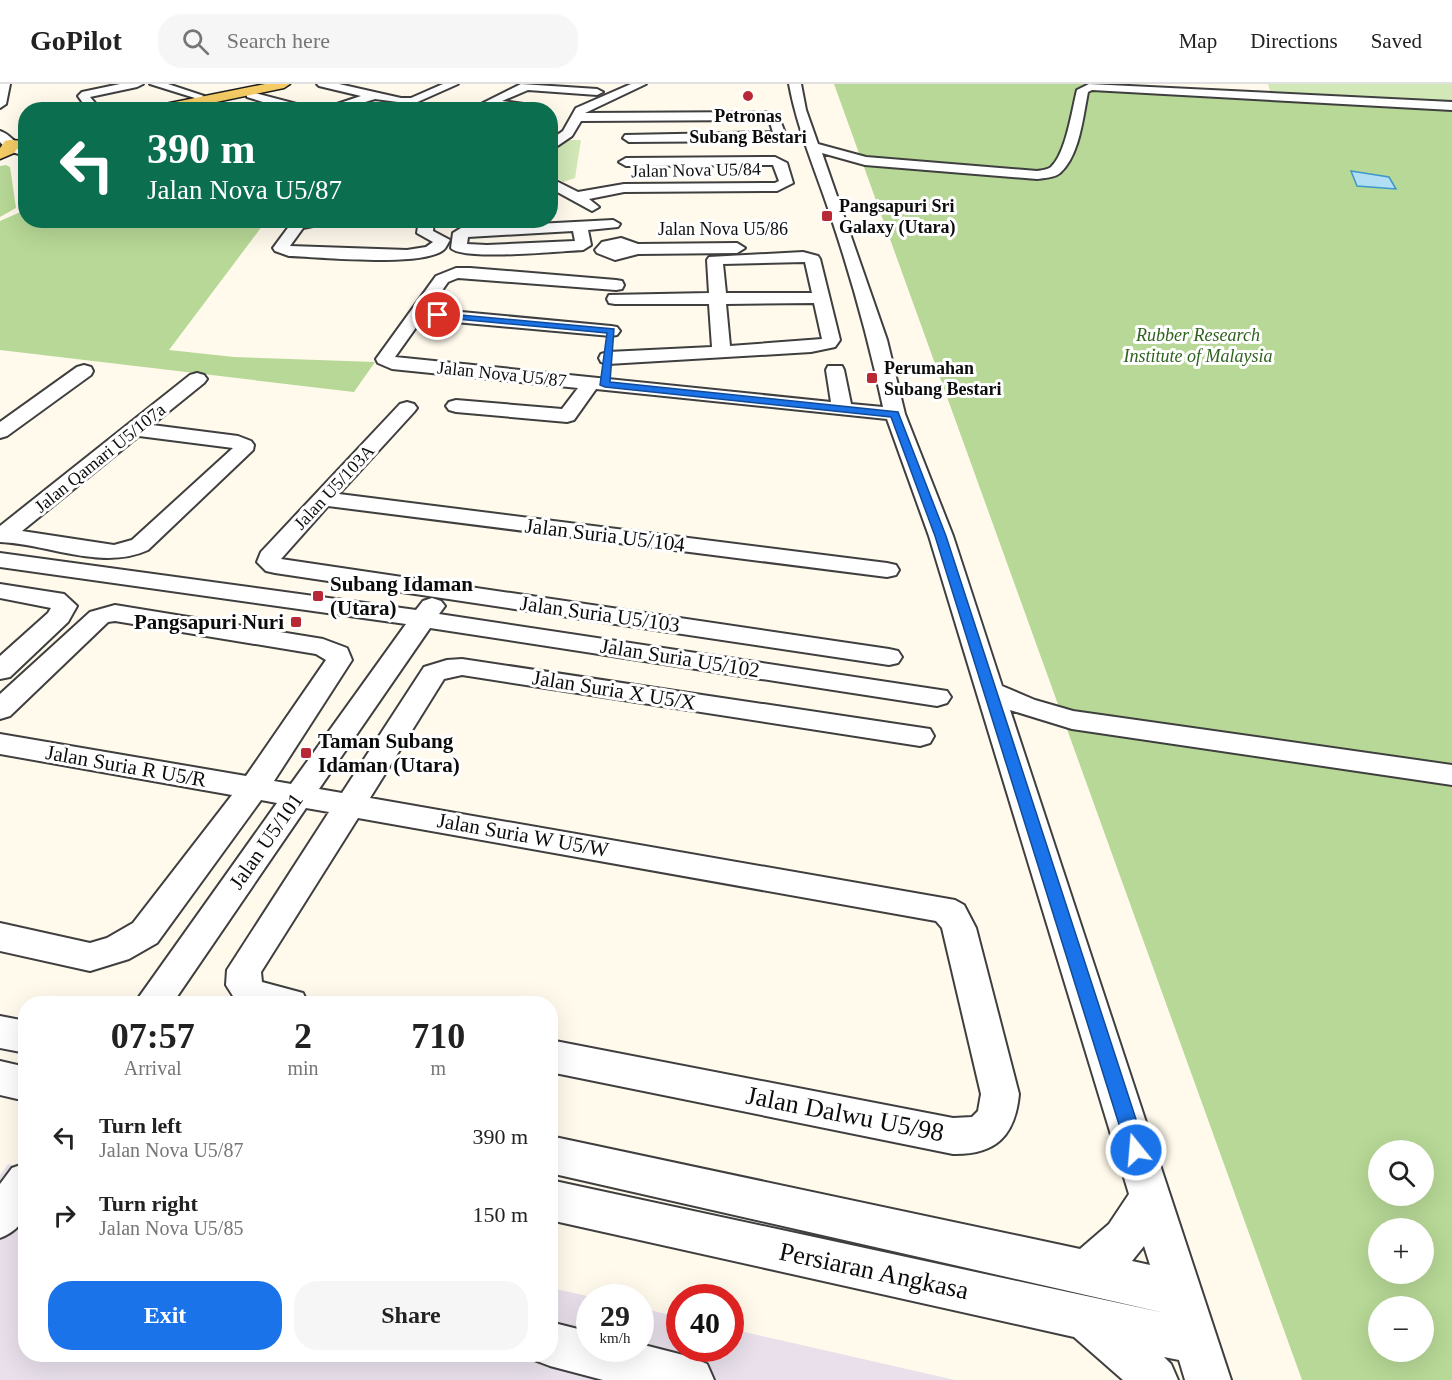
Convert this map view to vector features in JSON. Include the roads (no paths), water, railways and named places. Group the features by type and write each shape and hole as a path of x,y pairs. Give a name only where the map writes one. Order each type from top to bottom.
{"main road":[{"path":"195,102 284,84"},
{"path":"217,102 301,84"}],"street":[{"path":"0,104 4,84"},
{"path":"89,102 84,96 86,94 137,84"},
{"path":"156,84 198,96"},
{"path":"323,84 395,101 413,101 452,84"},
{"path":"358,92 379,84"},
{"path":"558,142 563,139 583,110 640,84"},
{"path":"795,84 800,110 822,168 834,248 878,340 895,414 940,536 1003,729 1202,1361"},
{"path":"1155,84 1165,87 1253,92 1260,90 1257,84"},
{"path":"490,102 526,86 597,92"},
{"path":"813,146 865,161 1024,174 1050,172 1055,170 1064,154 1083,90 1091,87 1452,106"},
{"path":"251,95 275,102"},
{"path":"352,102 373,96"},
{"path":"576,117 766,116 774,118 779,133 769,137 629,138"},
{"path":"624,188 630,117"},
{"name":"Jalan Nova U5/84","path":"576,197 624,188 777,187 786,183 780,163 775,161 626,162"},
{"path":"822,168 865,161"},
{"path":"456,406 567,416 598,384 608,358 616,292 617,242 576,197 558,187"},
{"path":"295,228 281,248 289,251 407,255 430,251 438,247 442,240 425,233 426,228"},
{"path":"581,230 583,245 487,250 459,248 461,233 555,229 581,230 617,242"},
{"path":"324,237 402,243"},
{"path":"348,252 362,240"},
{"path":"430,251 457,257 617,242"},
{"name":"Jalan Nova U5/86","path":"617,242 834,248"},
{"path":"608,358 720,352 811,347 829,343 831,340 812,259 802,257 720,258 715,260 719,299 720,352"},
{"name":"Jalan Nova U5/87","path":"821,298 719,299 616,292 456,273 442,279 385,358 386,361 895,414"},
{"path":"417,313 611,331"},
{"path":"835,370 842,409"},
{"path":"0,432 84,371"},
{"path":"717,373 717,397"},
{"name":"Jalan Qamari U5/107a","path":"1,544 135,429 197,380"},
{"name":"Jalan U5/103A","path":"275,566 269,562 269,557 407,408"},
{"path":"1,544 114,552 129,550 140,545 243,450 243,445 238,442 135,429"},
{"name":"Jalan Suria U5/104","path":"323,499 887,570"},
{"name":"Jalan Suria U5/102","path":"1,544 423,619 937,698"},
{"name":"Jalan Suria U5/103","path":"275,566 889,657"},
{"path":"0,591 55,599 64,606 59,617 0,671"},
{"name":"Jalan U5/101","path":"158,996 443,591"},
{"path":"0,710 99,617 107,614 323,647 338,654 339,660 253,789 145,933 117,949 90,957 0,937"},
{"name":"Jalan Suria X U5/X","path":"351,805 434,673 447,668 462,667 920,736"},
{"path":"991,692 1024,706 1072,720 1452,775"},
{"path":"1003,729 1035,723 1072,720"},
{"name":"Jalan Suria R U5/R","path":"0,744 297,796"},
{"name":"Jalan Suria W U5/W","path":"297,796 749,874"},
{"path":"259,996 251,994 244,985 244,970 351,805"},
{"name":"Jalan Dalwu U5/98","path":"558,1058 953,1136 969,1137 983,1133 993,1124 999,1111 1000,1094 959,927 952,914 934,906 749,874"},
{"path":"0,1032 18,1035"},
{"path":"0,1078 18,1082"},
{"name":"Persiaran Angkasa","path":"558,1156 1181,1293"},
{"path":"1085,1272 1117,1249 1132,1230 1150,1194"},
{"name":"Persiaran Angkasa","path":"558,1202 1084,1317 1202,1361"},
{"path":"1084,1317 1129,1354 1155,1380"},
{"path":"558,1346 692,1380"}],"water":[{"path":"1351,171 1389,177 1396,189 1357,186"}],"place":[{"name":"Petronas Subang Bestari","path":"748,96"},
{"name":"Pangsapuri Sri Galaxy (Utara)","path":"827,216"},
{"name":"Perumahan Subang Bestari","path":"872,378"},
{"name":"Subang Idaman (Utara)","path":"318,596"},
{"name":"Pangsapuri Nuri","path":"296,622"},
{"name":"Taman Subang Idaman (Utara)","path":"306,753"}],"park label":[{"name":"Rubber Research Institute of Malaysia","path":"1198,345"}]}
